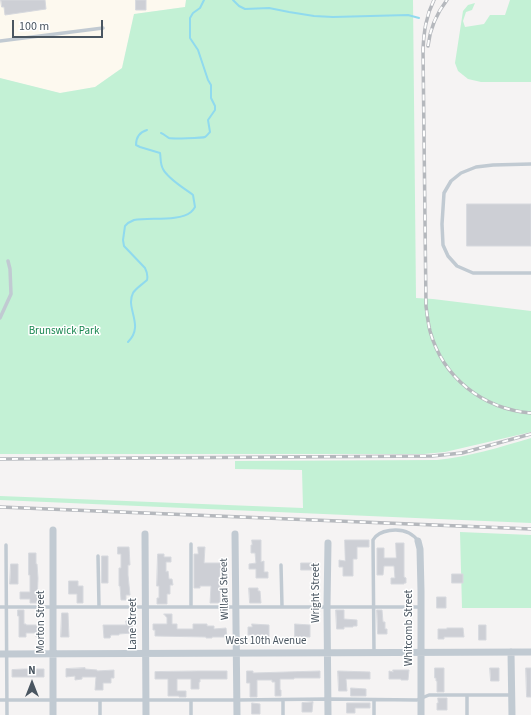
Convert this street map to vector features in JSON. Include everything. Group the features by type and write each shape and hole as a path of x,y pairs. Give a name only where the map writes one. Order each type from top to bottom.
{"street":[{"name":"Morton Street","path":"53,530 53,715"},
{"name":"Lane Street","path":"145,534 146,715"},
{"name":"Willard Street","path":"235,534 237,715"},
{"name":"Whitcomb Street","path":"418,541 420,549 421,715"},
{"name":"Wright Street","path":"328,543 328,715"},
{"path":"511,652 512,715"},
{"name":"West 10th Avenue","path":"3,654 531,652"}],"lane":[{"path":"0,41 103,28"},
{"path":"531,164 476,167 461,173 451,181 444,193 442,224 443,245 448,256 456,266 473,273 531,273"},
{"path":"0,318 11,294 10,269 8,261"},
{"path":"374,653 374,537 386,531 400,531 409,533 418,541"},
{"path":"191,544 191,607"},
{"path":"6,545 7,607 3,654 7,715"},
{"path":"98,556 99,607"},
{"path":"281,565 282,606"},
{"path":"0,607 421,607"},
{"path":"0,700 416,700 429,695 512,695"},
{"path":"467,695 468,715"},
{"path":"100,700 100,715"},
{"path":"191,700 191,715"},
{"path":"283,700 283,715"},
{"path":"374,700 374,715"}],"shaded area":[{"path":"0,0 186,0 185,7 134,14 122,68 95,87 60,93 0,78"}],"green space":[{"name":"Brunswick Park","path":"186,0 413,0 416,298 531,311 531,432 445,452 424,454 0,454 0,78 60,93 95,87 122,68 134,14 185,7"},
{"path":"510,0 531,0 531,82 481,82 468,79 458,71 455,63 463,11 468,5 475,3 472,10 466,12 463,21 465,27 484,24 490,15 505,15"},
{"path":"531,438 531,523 0,500 0,496 303,508 302,470 235,469 235,461 437,460 473,454"},
{"path":"460,532 531,535 531,608 462,608"}],"building":[{"path":"1,0 45,0 46,9 5,15"},
{"path":"136,0 146,0 146,10 136,10"},
{"path":"467,204 531,204 531,246 467,246"},
{"path":"252,540 261,540 261,562 264,561 264,572 268,572 268,578 256,578 256,569 249,569 249,564 256,563 255,553 251,553"},
{"path":"345,540 369,540 369,547 357,547 357,559 353,559 353,576 343,576 343,567 339,567 339,560 345,561"},
{"path":"396,543 404,543 404,577 406,578 406,583 404,584 391,584 391,578 395,578 394,566 384,566 383,575 377,575 377,548 384,548 384,558 396,558"},
{"path":"118,547 129,547 130,565 128,565 128,575 130,595 126,595 126,600 121,600 119,568 121,568 121,554 118,554"},
{"path":"198,547 205,547 204,563 221,563 220,603 210,603 211,586 200,586 200,588 194,588 194,554 198,554"},
{"path":"29,553 36,553 38,578 37,603 30,603 30,599 20,599 20,592 30,592"},
{"path":"158,554 164,554 164,557 171,557 171,562 166,562 166,572 168,571 169,579 172,579 173,585 170,585 170,594 167,594 167,604 157,604 157,598 159,598 159,586 157,586"},
{"path":"102,556 108,556 108,583 102,583"},
{"path":"301,563 316,563 315,570 301,570"},
{"path":"11,564 18,564 18,584 10,584"},
{"path":"452,574 463,574 463,583 452,583"},
{"path":"69,581 78,581 78,586 83,586 83,603 77,603 77,594 69,594"},
{"path":"249,588 258,588 258,591 260,591 261,603 250,603"},
{"path":"437,597 446,597 446,608 437,608"},
{"path":"18,610 24,610 24,624 42,625 42,637 36,637 36,633 26,633 26,637 19,637"},
{"path":"336,610 344,610 344,619 357,620 357,626 337,629"},
{"path":"377,610 382,610 383,622 385,622 387,634 378,634"},
{"path":"62,613 68,613 69,637 61,637"},
{"path":"164,614 172,614 172,624 177,624 177,629 193,629 193,624 207,624 207,626 214,626 214,629 226,628 227,637 206,638 155,636 153,624 167,624 167,618"},
{"path":"126,621 133,621 132,633 111,635 110,638 104,638 103,625 126,625"},
{"path":"252,624 269,625 269,637 262,637 262,635 248,635 248,627 252,627"},
{"path":"295,624 310,625 310,637 295,637"},
{"path":"479,625 486,625 486,640 479,640"},
{"path":"463,628 464,637 444,637 444,639 438,639 438,629"},
{"path":"85,668 97,671 114,670 114,678 111,678 111,683 103,683 103,690 95,690 96,677 82,677 82,679 75,680 75,676 66,677 66,669"},
{"path":"435,668 444,668 444,692 437,692"},
{"path":"490,668 499,668 499,681 491,681"},
{"path":"526,668 531,668 531,697 527,697"},
{"path":"44,669 44,677 12,677 12,670"},
{"path":"393,670 409,670 408,680 389,679 389,671 393,672"},
{"path":"227,671 227,679 200,679 199,689 191,689 191,679 177,679 177,691 186,691 186,697 179,697 168,696 168,679 155,679 155,672"},
{"path":"247,671 253,671 253,673 320,671 320,678 280,679 281,696 275,696 275,682 272,682 272,680 257,680 257,697 250,697 250,683 247,683"},
{"path":"338,671 370,672 370,679 346,679 347,691 339,691"},
{"path":"351,688 366,689 366,696 351,696"},
{"path":"438,698 447,698 447,710 437,710"},
{"path":"313,702 312,712 302,712 302,703"},
{"path":"252,703 260,704 260,714 252,714"},
{"path":"347,703 370,703 370,708 355,708 355,713 347,713"}],"waterway":[{"path":"161,133 169,138 199,138 205,137 210,132 208,120 215,110 215,106 211,98 211,85 198,50 190,38 190,18 193,13 200,8 204,0"},
{"path":"233,0 245,9 269,8 314,16 333,17 408,15 419,18"},
{"path":"128,342 133,336 135,329 131,299 134,291 147,280 147,272 124,246 123,240 125,226 134,220 179,217 191,212 195,207 193,195 165,173 161,165 160,153 136,145 139,135 147,130"}],"railway":[{"path":"434,0 426,24 423,49 426,306 430,331 436,348 445,363 455,377 467,388 481,398 497,405 513,410 531,413"},
{"path":"428,46 434,22 447,0"},
{"path":"0,459 432,456 462,453 531,434"},
{"path":"0,507 531,529"}]}
